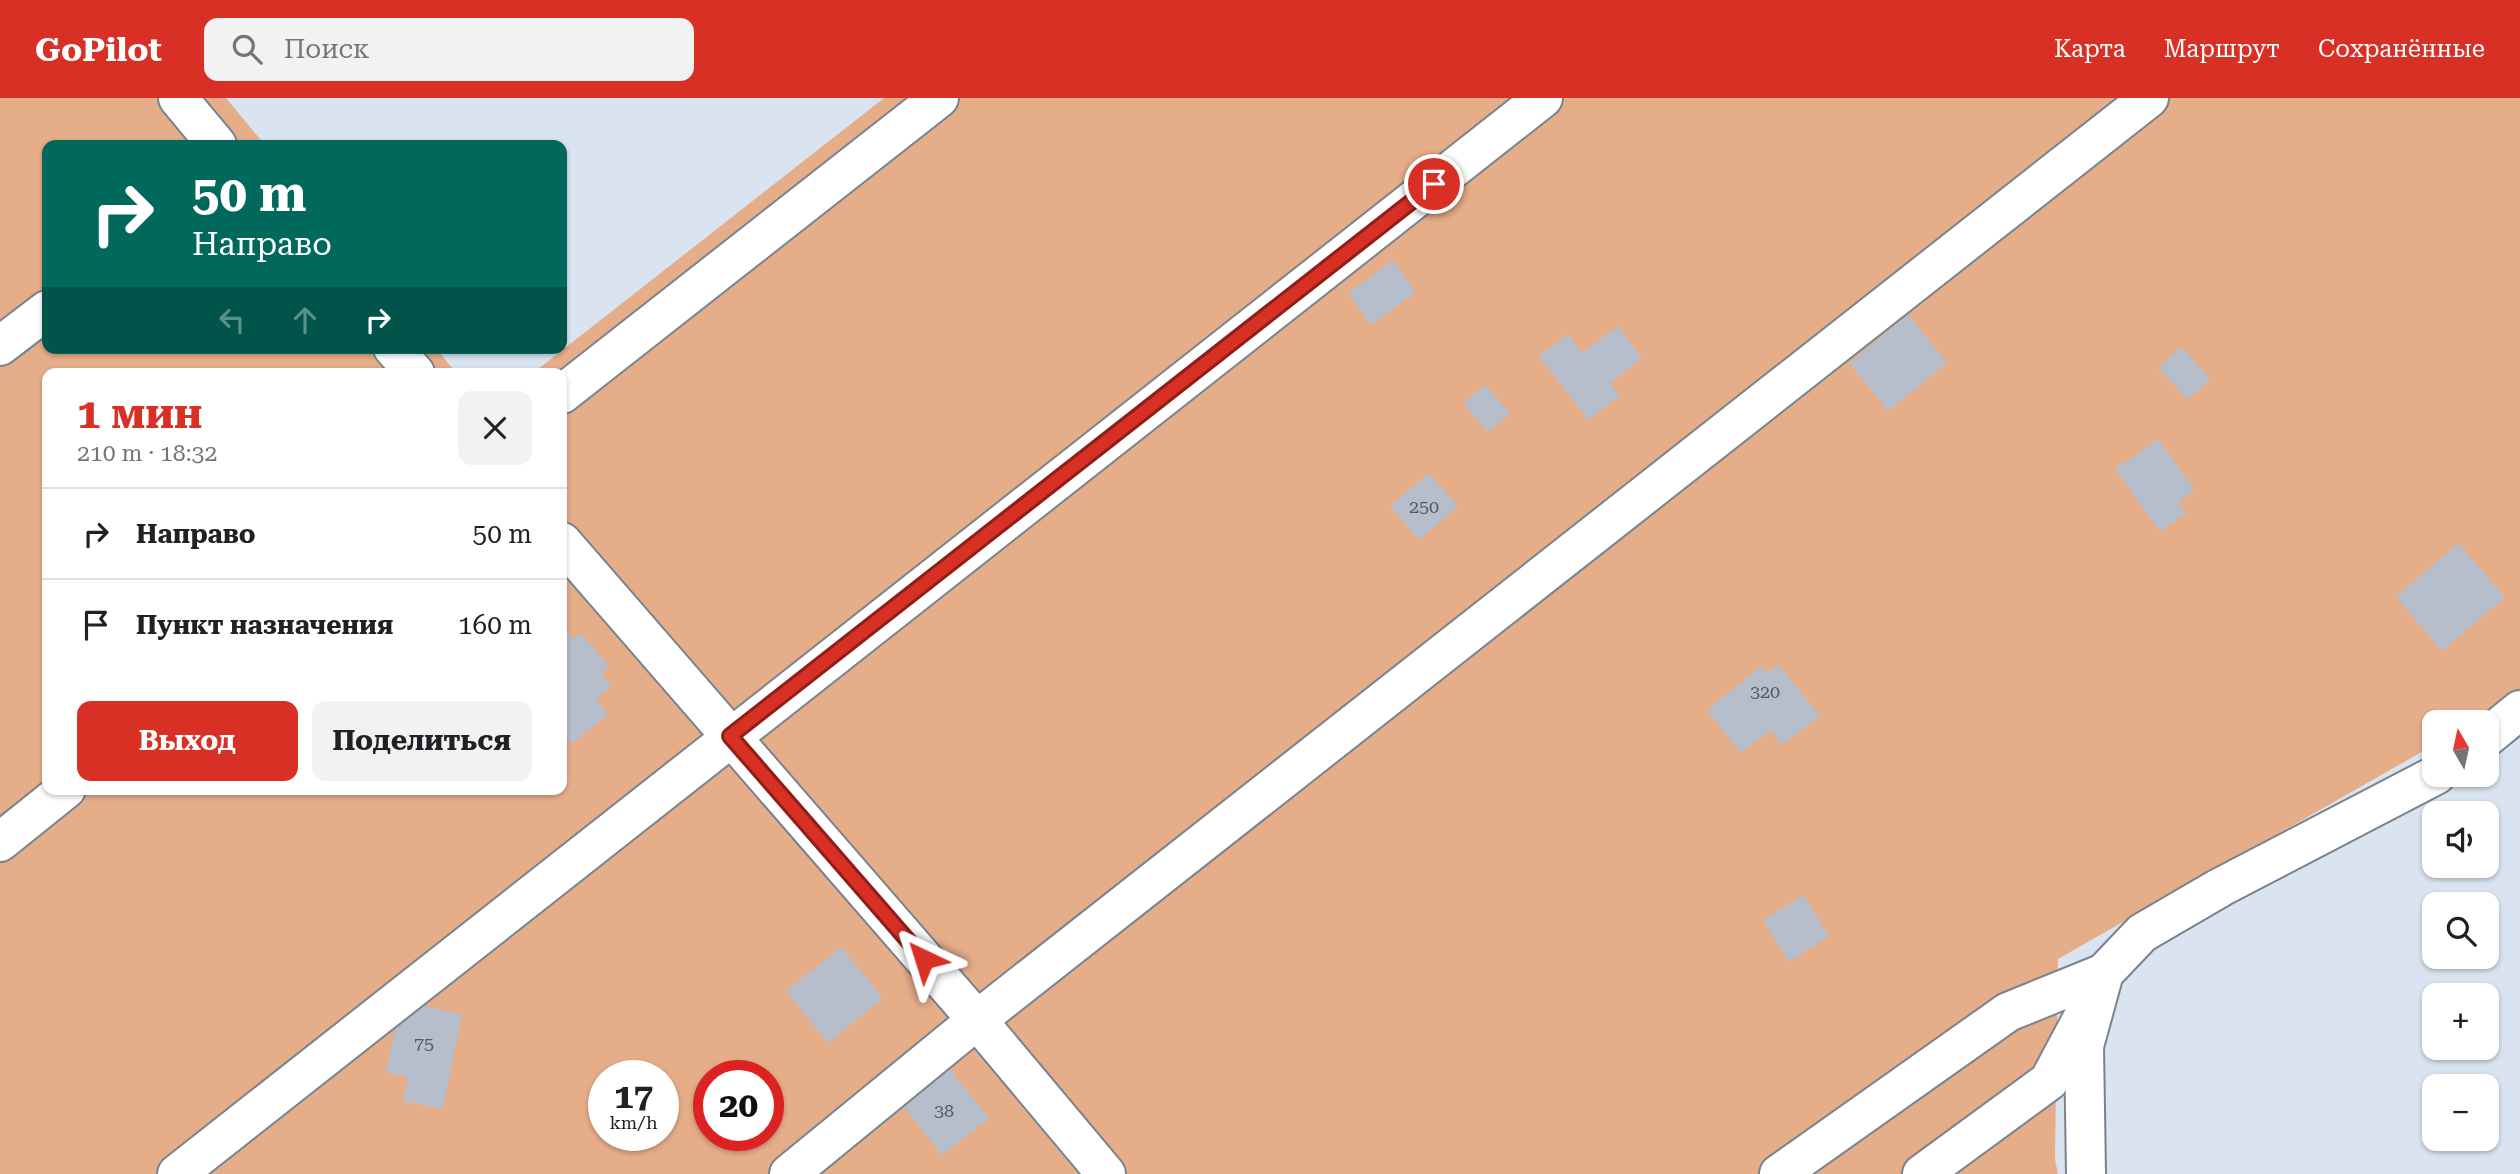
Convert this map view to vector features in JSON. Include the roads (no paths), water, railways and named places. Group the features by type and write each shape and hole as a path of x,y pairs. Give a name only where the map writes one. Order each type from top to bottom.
{"street":[{"path":"178,98 213,140"},
{"path":"567,390 939,98"},
{"path":"177,1174 730,736 1544,98"},
{"path":"789,1174 977,1020 2149,98"},
{"path":"0,346 42,314"},
{"path":"398,354 411,368"},
{"path":"567,548 977,1020 1106,1174"},
{"path":"2499,727 2520,709"},
{"path":"1922,1174 2049,1080 2104,973 2142,933 2221,887 2422,782"},
{"path":"0,842 59,795"},
{"path":"1779,1174 2008,1012 2104,973"},
{"path":"2086,1174 2084,1046 2104,973"}]}
